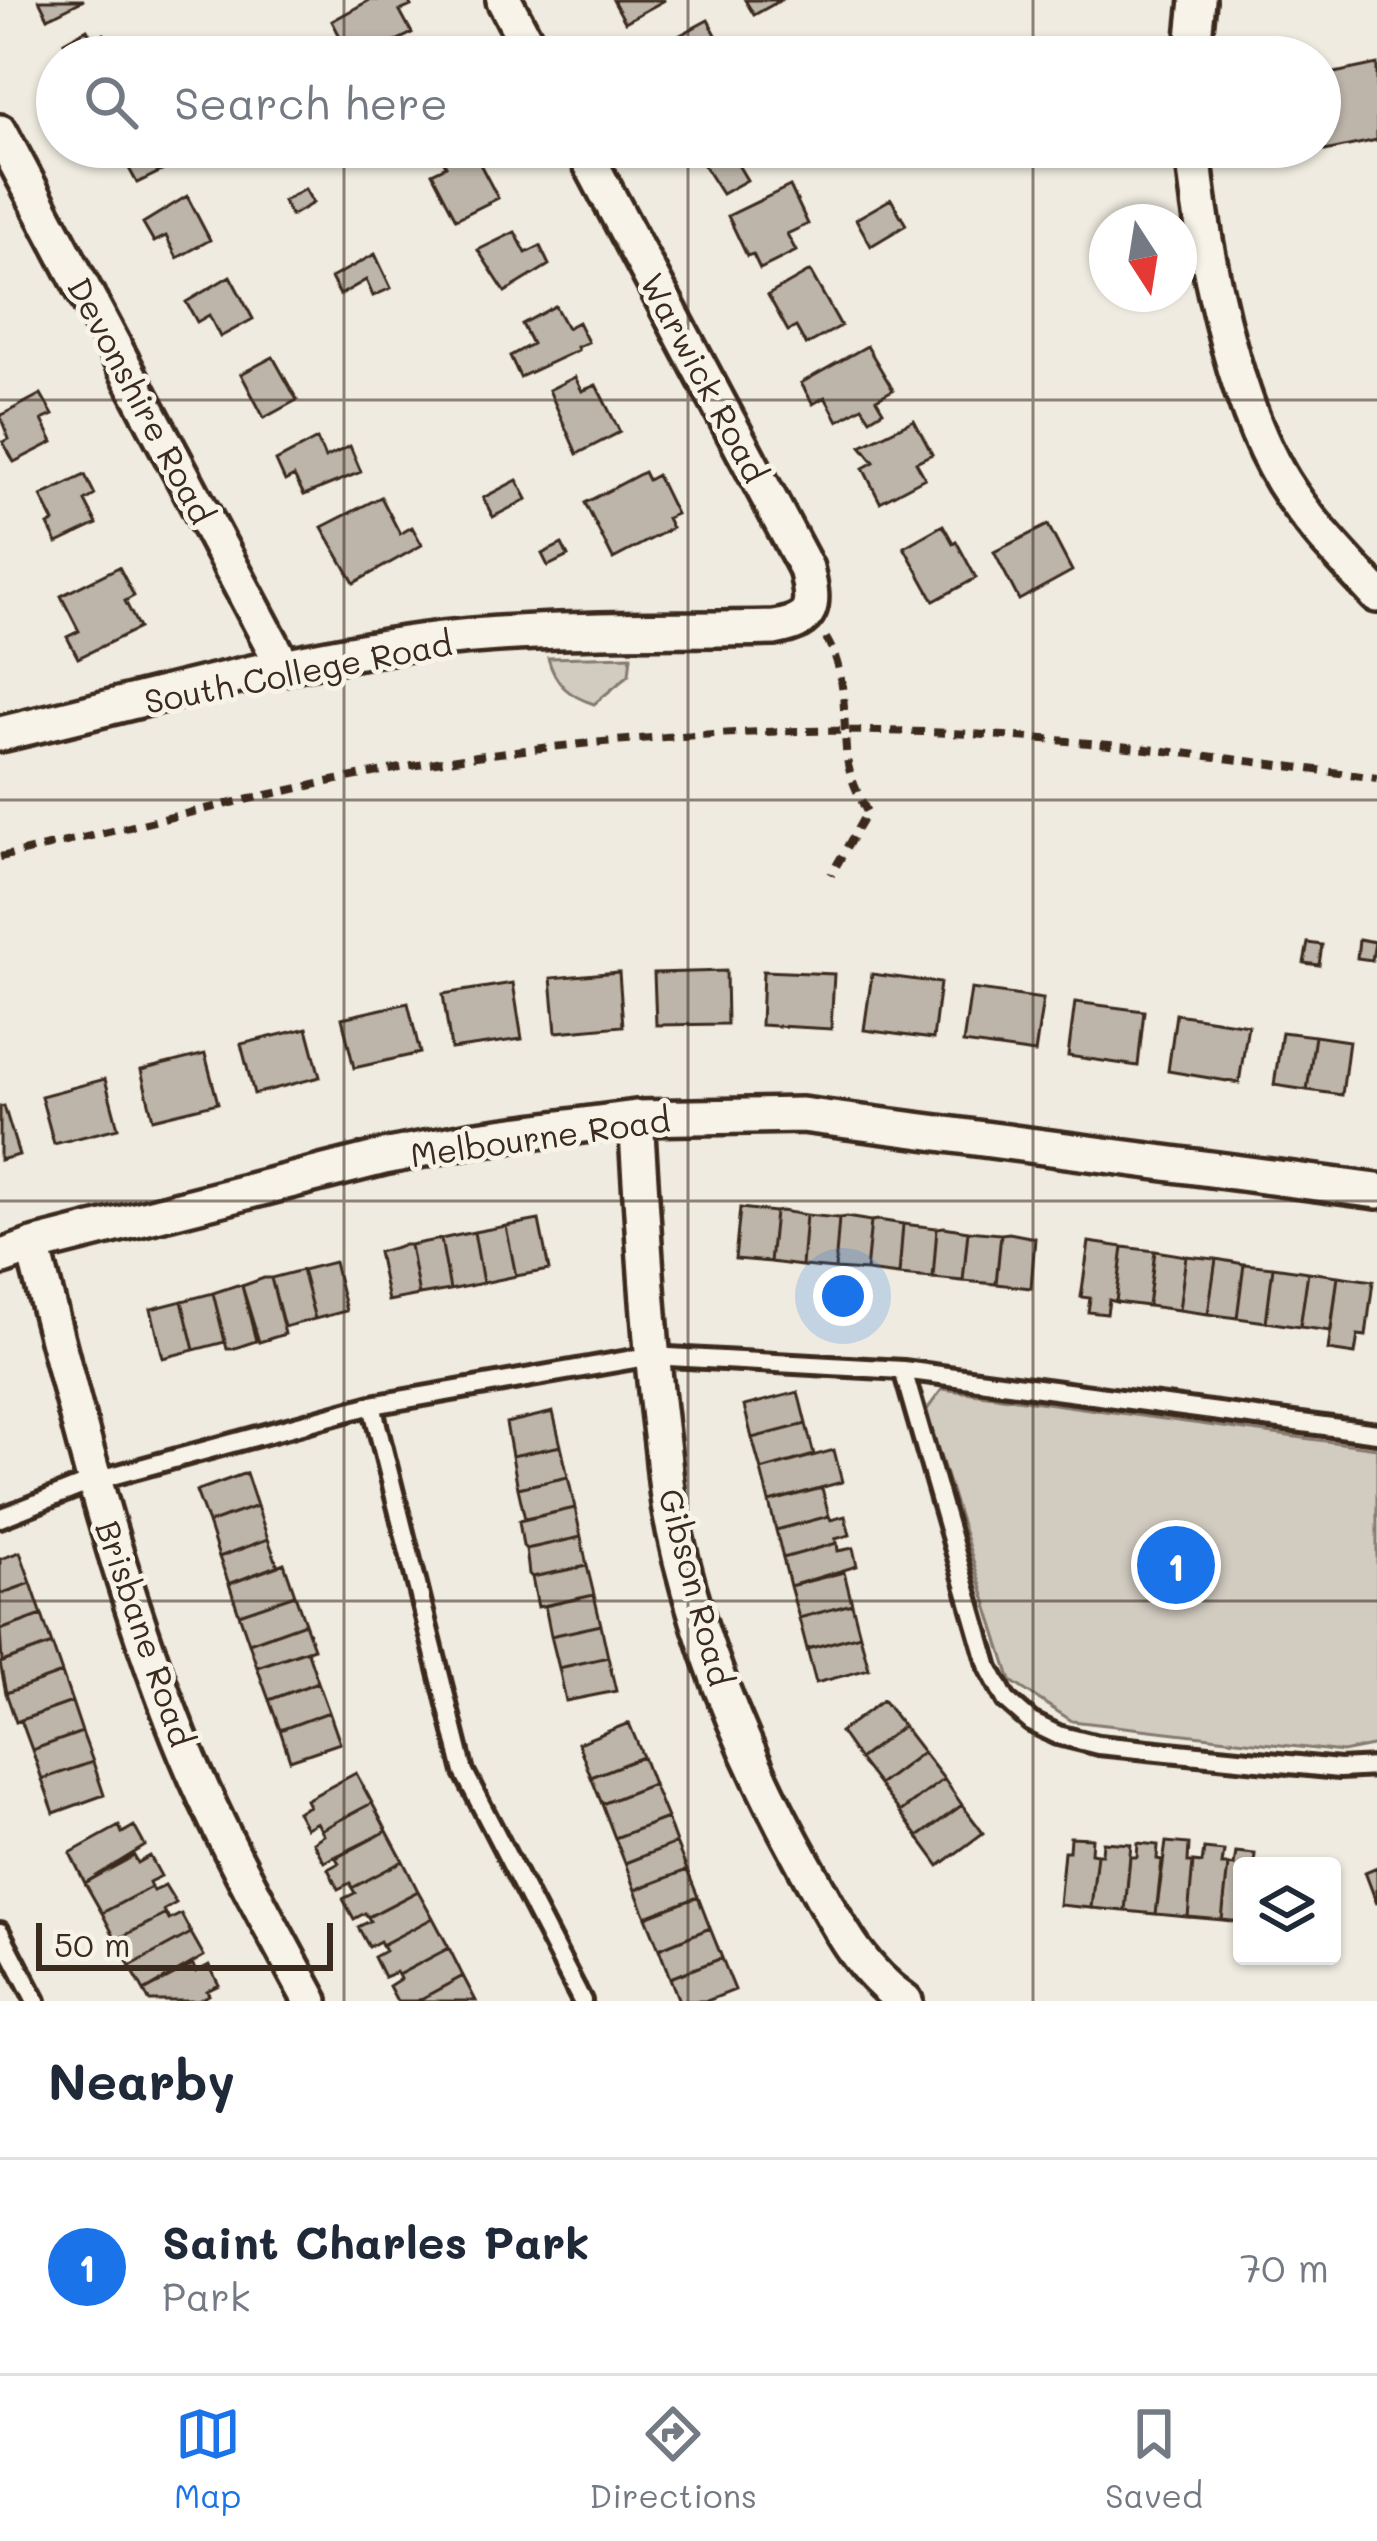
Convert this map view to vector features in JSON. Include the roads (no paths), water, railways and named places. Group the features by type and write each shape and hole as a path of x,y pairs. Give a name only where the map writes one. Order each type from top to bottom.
{"street":[{"path":"504,0 523,36"},
{"path":"1194,36 1198,0"},
{"name":"Devonshire Road","path":"0,132 284,667"},
{"name":"Warwick Road","path":"593,168 806,568 812,591 810,612"},
{"path":"1194,168 1221,306 1252,414 1282,480 1321,533 1377,595"},
{"name":"South College Road","path":"0,734 284,667 419,642 774,628 797,624 810,612"},
{"name":"Melbourne Road","path":"0,1258 384,1157 469,1140 636,1118 802,1115 1377,1191"},
{"name":"Gibson Road","path":"636,1118 651,1356 672,1524 700,1623 739,1730 776,1811 855,1954 879,1983 905,2001"},
{"name":"Brisbane Road","path":"33,1246 93,1480 174,1724 220,1826 310,2001"}],"lane":[{"path":"0,1518 93,1480 372,1405 651,1356 903,1370 1377,1433"},
{"path":"903,1370 989,1668 1006,1700 1031,1722 1058,1735 1098,1744 1339,1769 1377,1767"},
{"path":"372,1405 464,1772 582,2001"},
{"path":"0,1932 36,2001"}],"place":[{"name":"Saint Charles Park","path":"1176,1565"}]}
